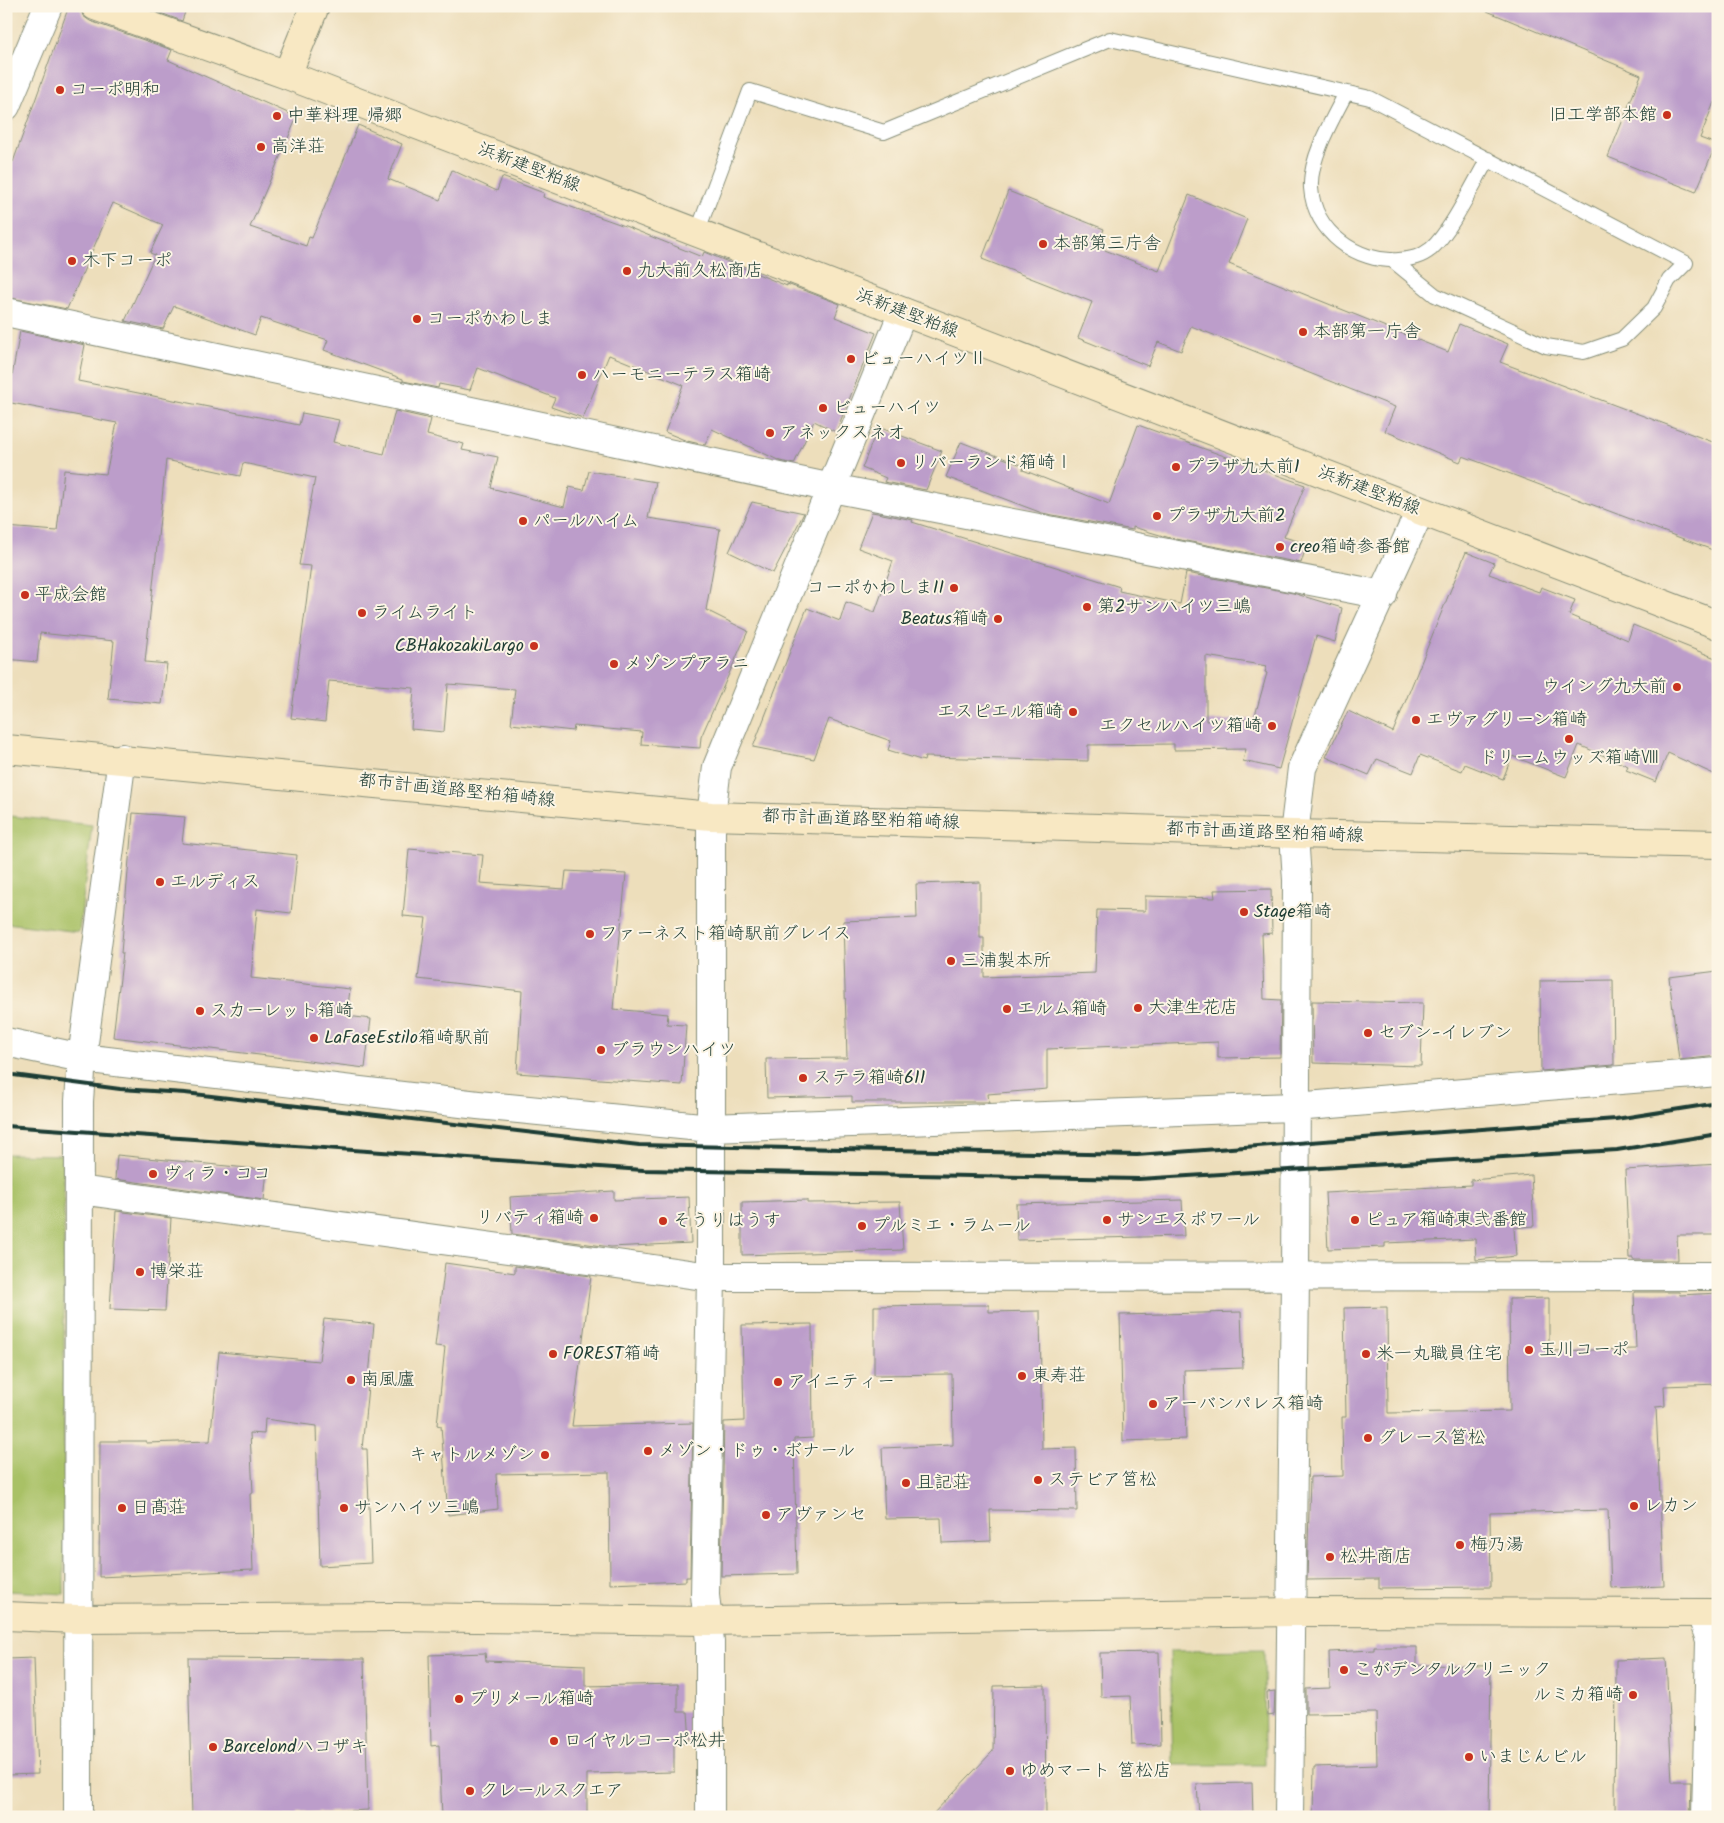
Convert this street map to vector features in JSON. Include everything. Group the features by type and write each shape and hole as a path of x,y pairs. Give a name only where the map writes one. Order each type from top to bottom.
{"street":[{"path":"6,106 48,6"},
{"name":"浜新建堅粕線","path":"95,6 287,75 1718,625"},
{"path":"287,75 315,6"},
{"path":"6,312 832,488 1383,595"},
{"path":"710,1817 710,1642 706,1621 705,1585 711,1277 711,816 717,767 903,312"},
{"path":"1289,1817 1296,1277 1294,1107 1297,880 1294,834 1302,768 1420,511"},
{"name":"都市計画道路堅粕箱崎線","path":"6,748 711,816 1294,834 1718,844"},
{"path":"78,1817 79,1101 82,1058 122,758"},
{"path":"6,1042 82,1058 478,1105 711,1128 1294,1107 1718,1072"},
{"path":"79,1190 711,1277 1718,1276"},
{"path":"6,1616 77,1619 395,1617 706,1621 1292,1612 1710,1613 1706,1817"}],"lane":[{"path":"698,233 750,91 884,132 1110,39 1370,98 1686,263 1669,280 1654,308 1622,339 1584,352 1546,346 1435,295 1392,260"},
{"path":"1346,93 1327,131 1314,167 1311,188 1323,222 1336,239 1370,258 1392,260 1414,258 1430,249 1444,232 1488,159"}],"green space":[{"path":"10,816 92,825 79,932 6,923 6,848"},
{"path":"6,1154 64,1155 64,1594 6,1591"},
{"path":"1264,1650 1265,1765 1173,1765 1170,1651"}],"building":[{"path":"69,6 80,6 83,16 90,21 172,50 168,60 297,117 250,227 306,246 309,237 312,238 358,125 402,144 388,179 440,200 452,170 497,191 502,177 544,193 543,197 625,226 702,257 704,252 787,286 787,284 840,304 835,317 876,333 836,432 814,421 794,464 780,461 712,429 705,445 687,441 665,432 683,385 609,355 583,418 551,407 555,398 478,368 470,390 439,384 438,388 403,381 403,379 324,350 328,340 261,318 255,335 174,306 163,329 125,321 155,255 150,253 163,225 113,203 67,309 6,297 6,159 13,162"},
{"path":"142,6 187,6 182,21"},
{"name":"旧工学部本館","path":"1475,6 1718,6 1718,92 1700,138 1716,144 1696,192 1608,157 1641,75"},
{"path":"1008,191 1104,229 1097,247 1159,271 1189,195 1247,219 1229,264 1448,352 1459,324 1508,344 1500,362 1718,444 1718,552 1463,456 1460,462 1385,431 1395,407 1191,326 1181,351 1158,342 1148,366 1078,338 1092,302 982,259"},
{"path":"20,331 85,345 78,381 299,425 302,413 339,420 333,442 384,454 395,411 431,419 427,435 464,444 462,450 498,457 491,488 564,507 569,487 584,490 589,471 656,482 648,518 720,529 706,610 748,631 701,737 700,748 641,744 642,732 574,726 573,731 511,724 515,689 448,684 444,732 411,729 414,688 329,681 325,722 291,718 311,566 299,565 315,478 243,463 240,476 166,460 145,662 167,664 162,704 108,699 114,641 40,633 37,662 6,659 6,527 57,531 64,470 106,474 117,423 6,402 6,375 12,376"},
{"path":"1138,425 1305,485 1284,537 1307,544 1301,563 1170,538 1133,527 1133,530 1042,513 946,477 961,442 1024,466 1023,470 1109,504"},
{"name":"リバーランド箱崎Ⅰ","path":"878,427 942,451 926,490 884,482 886,478 862,468"},
{"path":"752,502 804,513 773,573 729,552"},
{"path":"872,512 913,520 912,522 1120,587 1119,591 1180,604 1186,573 1293,593 1342,608 1335,642 1316,636 1279,769 1243,761 1246,749 1174,750 1174,744 1088,745 1088,761 925,757 924,761 888,750 891,741 829,719 814,759 753,747 807,608 840,621 846,602 875,612 893,561 858,548","holes":["1206,656 1267,666 1265,672 1267,673 1254,719 1206,721"]},
{"path":"1466,552 1494,563 1489,574 1539,592 1541,587 1575,600 1569,615 1628,640 1633,625 1718,659 1718,776 1668,753 1656,782 1626,770 1628,766 1579,745 1566,777 1512,756 1503,779 1465,764 1462,771 1420,755 1413,773 1377,759 1369,775 1326,757 1348,711 1393,732"},
{"path":"133,813 185,817 182,843 297,855 291,913 257,909 251,978 350,989 347,1016 371,1019 365,1068 113,1037 123,953 121,953"},
{"path":"409,849 483,855 480,883 564,889 566,871 626,874 613,1009 668,1014 667,1024 686,1025 682,1085 517,1073 522,991 418,979 426,918 403,916"},
{"path":"980,882 980,938 984,938 984,977 1095,973 1097,910 1145,911 1145,896 1215,898 1214,890 1271,889 1272,933 1262,934 1264,999 1281,1000 1280,1057 1218,1058 1218,1042 1047,1049 1047,1089 988,1094 989,1102 852,1102 852,1096 767,1098 766,1059 847,1058 843,921 917,918 916,884"},
{"path":"1718,971 1718,1056 1679,1060 1669,977"},
{"path":"1613,980 1614,1065 1541,1071 1540,981"},
{"name":"セブン-イレブン","path":"1312,1001 1423,1003 1421,1066 1313,1063"},
{"path":"117,1155 267,1170 264,1200 115,1179"},
{"path":"1718,1164 1718,1235 1677,1235 1678,1260 1633,1260 1633,1258 1629,1258 1625,1170"},
{"path":"1531,1175 1534,1226 1514,1228 1516,1256 1476,1260 1475,1239 1385,1243 1385,1247 1328,1249 1325,1193 1471,1185 1471,1180"},
{"path":"614,1191 614,1200 689,1197 691,1243 611,1247 512,1234 510,1197"},
{"path":"807,1200 807,1203 900,1202 903,1250 742,1255 742,1202"},
{"name":"サンエスポワール","path":"1182,1200 1184,1236 1017,1240 1016,1204"},
{"name":"博栄荘","path":"116,1211 171,1218 165,1311 110,1309"},
{"path":"445,1263 515,1273 515,1266 591,1276 572,1426 693,1423 690,1577 686,1577 686,1581 610,1584 609,1472 496,1474 498,1509 448,1515 441,1426 437,1425 445,1347 435,1346"},
{"path":"1634,1292 1679,1292 1680,1295 1718,1293 1718,1384 1664,1386 1665,1406 1656,1407 1664,1586 1611,1588 1608,1510 1490,1513 1491,1587 1379,1588 1379,1579 1307,1580 1310,1477 1343,1476 1342,1417 1346,1417 1344,1308 1387,1307 1388,1413 1510,1411 1509,1299 1549,1298 1549,1351 1636,1349"},
{"path":"989,1305 989,1312 1040,1311 1042,1449 1076,1448 1077,1511 990,1510 991,1541 942,1543 941,1518 885,1519 882,1448 953,1445 952,1374 874,1375 874,1306"},
{"name":"アーバンパレス箱崎","path":"1241,1312 1243,1368 1184,1370 1186,1439 1123,1441 1120,1315"},
{"path":"324,1319 374,1324 362,1449 367,1449 371,1563 320,1566 316,1426 265,1419 264,1434 250,1433 253,1493 250,1494 253,1570 99,1577 100,1441 146,1441 146,1443 210,1441 219,1352 319,1361"},
{"path":"812,1324 813,1438 794,1439 797,1574 721,1576 724,1422 744,1421 742,1325"},
{"path":"1374,1647 1417,1647 1417,1665 1491,1666 1489,1817 1313,1817 1314,1767 1377,1765 1376,1713 1306,1714 1306,1689 1330,1688 1329,1652 1374,1650"},
{"path":"1159,1652 1161,1744 1132,1745 1130,1696 1101,1697 1100,1653"},
{"path":"485,1653 486,1661 585,1665 585,1686 678,1684 678,1712 688,1712 690,1742 674,1743 674,1772 587,1774 587,1817 442,1817 439,1745 431,1746 429,1655"},
{"path":"34,1658 38,1774 6,1775 6,1659"},
{"path":"188,1658 364,1659 368,1810 296,1814 296,1817 192,1817"},
{"path":"1666,1658 1672,1782 1691,1782 1690,1817 1615,1817 1616,1660"},
{"name":"ゆめマート 筥松店","path":"1045,1685 1046,1817 930,1817 993,1751 994,1686"},
{"path":"1275,1691 1274,1715 1268,1716 1267,1692"},
{"path":"1252,1783 1253,1817 1199,1817 1197,1784"}],"railway":[{"path":"6,1074 120,1089 185,1093 639,1145 1137,1155 1616,1119 1718,1103"},
{"path":"6,1126 643,1170 1139,1179 1617,1150 1718,1134"}],"place":[{"name":"コーポ明和","path":"60,90"},
{"name":"旧工学部本館","path":"1667,115"},
{"name":"中華料理 帰郷","path":"277,116"},
{"name":"高洋荘","path":"261,147"},
{"name":"本部第三庁舎","path":"1043,244"},
{"name":"木下コーポ","path":"72,261"},
{"name":"九大前久松商店","path":"627,271"},
{"name":"コーポかわしま","path":"417,319"},
{"name":"本部第一庁舎","path":"1303,332"},
{"name":"ビューハイツⅡ","path":"851,359"},
{"name":"ハーモニーテラス箱崎","path":"582,375"},
{"name":"ビューハイツ","path":"823,408"},
{"name":"アネックスネオ","path":"770,433"},
{"name":"リバーランド箱崎Ⅰ","path":"901,463"},
{"name":"プラザ九大前1","path":"1176,467"},
{"name":"プラザ九大前2","path":"1157,516"},
{"name":"パールハイム","path":"523,521"},
{"name":"creo箱崎参番館","path":"1280,547"},
{"name":"コーポかわしまII","path":"954,588"},
{"name":"平成会館","path":"25,595"},
{"name":"第2サンハイツ三嶋","path":"1087,607"},
{"name":"ライムライト","path":"362,613"},
{"name":"Beatus箱崎","path":"998,619"},
{"name":"CBHakozakiLargo","path":"534,646"},
{"name":"メゾンプアラニ","path":"614,664"},
{"name":"ウイング九大前","path":"1677,687"},
{"name":"エスピエル箱崎","path":"1073,712"},
{"name":"エヴァグリーン箱崎","path":"1416,720"},
{"name":"エクセルハイツ箱崎","path":"1272,726"},
{"name":"ドリームウッズ箱崎Ⅷ","path":"1569,739"},
{"name":"エルディス","path":"160,882"},
{"name":"Stage箱崎","path":"1244,912"},
{"name":"ファーネスト箱崎駅前グレイス","path":"590,934"},
{"name":"三浦製本所","path":"951,961"},
{"name":"大津生花店","path":"1138,1008"},
{"name":"エルム箱崎","path":"1007,1009"},
{"name":"スカーレット箱崎","path":"200,1011"},
{"name":"セブン-イレブン","path":"1368,1033"},
{"name":"LaFaseEstilo箱崎駅前","path":"314,1038"},
{"name":"ブラウンハイツ","path":"601,1050"},
{"name":"ステラ箱崎611","path":"803,1078"},
{"name":"ヴィラ・ココ","path":"153,1174"},
{"name":"リバティ箱崎","path":"594,1218"},
{"name":"サンエスポワール","path":"1107,1220"},
{"name":"ピュア箱崎東弐番館","path":"1355,1220"},
{"name":"そうりはうす","path":"663,1221"},
{"name":"プルミエ・ラムール","path":"862,1226"},
{"name":"博栄荘","path":"140,1272"},
{"name":"玉川コーポ","path":"1529,1350"},
{"name":"FOREST箱崎","path":"553,1354"},
{"name":"米一丸職員住宅","path":"1366,1354"},
{"name":"東寿荘","path":"1022,1376"},
{"name":"南風廬","path":"351,1380"},
{"name":"アイニティー","path":"778,1382"},
{"name":"アーバンパレス箱崎","path":"1153,1404"},
{"name":"グレース筥松","path":"1368,1438"},
{"name":"メゾン・ドゥ・ボナール","path":"648,1451"},
{"name":"キャトルメゾン","path":"545,1455"},
{"name":"ステビア筥松","path":"1038,1480"},
{"name":"且記荘","path":"906,1483"},
{"name":"レカン","path":"1634,1506"},
{"name":"日髙荘","path":"122,1508"},
{"name":"サンハイツ三嶋","path":"344,1508"},
{"name":"アヴァンセ","path":"766,1515"},
{"name":"梅乃湯","path":"1460,1545"},
{"name":"松井商店","path":"1330,1557"},
{"name":"こがデンタルクリニック","path":"1344,1670"},
{"name":"ルミカ箱崎","path":"1633,1695"},
{"name":"プリメール箱崎","path":"459,1699"},
{"name":"ロイヤルコーポ松井","path":"554,1741"},
{"name":"Barcelondハコザキ","path":"213,1747"},
{"name":"いまじんビル","path":"1469,1757"},
{"name":"ゆめマート 筥松店","path":"1010,1771"},
{"name":"クレールスクエア","path":"470,1791"}]}
